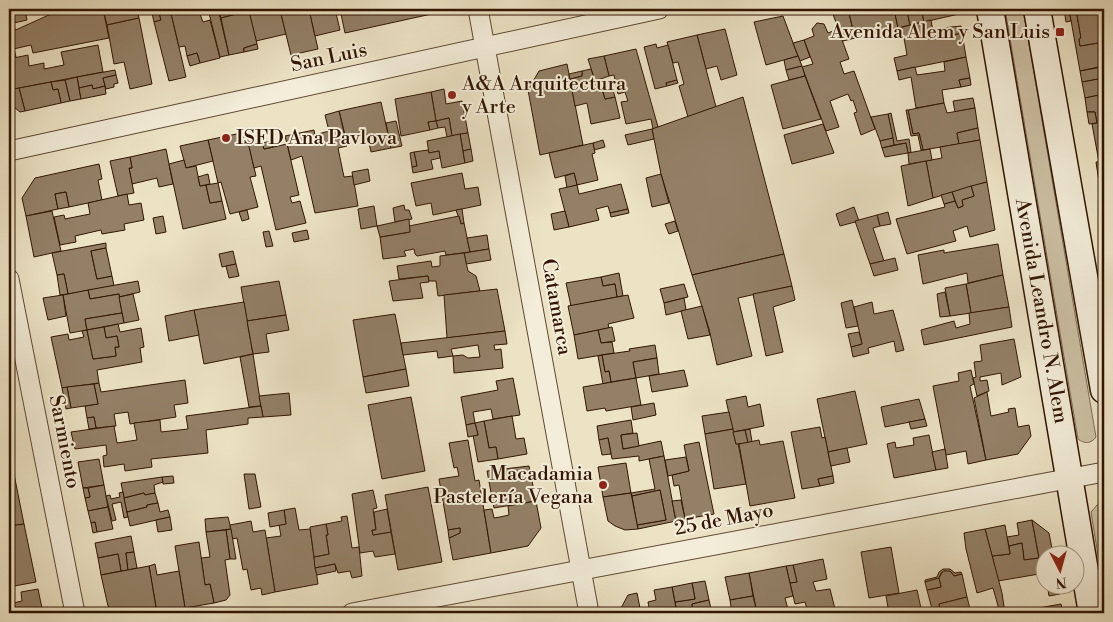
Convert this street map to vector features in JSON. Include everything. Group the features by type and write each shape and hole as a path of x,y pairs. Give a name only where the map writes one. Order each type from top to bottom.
{"street":[{"name":"Catamarca","path":"478,9 589,613"},
{"name":"San Luis","path":"9,151 658,9"},
{"name":"Avenida Leandro N. Alem","path":"990,9 1092,613"},
{"path":"1038,9 1104,390"},
{"name":"Sarmiento","path":"9,279 75,613"},
{"name":"25 de Mayo","path":"352,613 1104,472"}],"shaded area":[{"path":"1005,9 1023,9 1096,437 1092,441 1087,442 1078,439"},
{"path":"1097,505 1104,505 1104,592 1091,512"}],"building":[{"path":"9,9 50,9 26,15 27,20 14,23 15,30 9,33"},
{"path":"62,9 103,9 109,38 33,53 31,45 9,50 9,33"},
{"path":"137,9 139,18 107,25 104,13"},
{"path":"151,9 158,9 161,20 154,22"},
{"path":"158,9 170,9 186,77 169,81 154,22 161,20"},
{"path":"170,9 208,9 208,11 200,14 203,22 210,20 220,58 200,63 197,53 187,56 185,46 179,47"},
{"path":"208,9 218,9 229,55 220,57"},
{"path":"218,9 248,9 249,11 221,18"},
{"path":"248,9 280,9 286,34 256,41"},
{"path":"280,9 301,9 281,14"},
{"path":"309,9 318,49 291,55 281,14"},
{"path":"309,9 335,9 340,30 315,36"},
{"path":"340,9 435,9 436,13 345,33"},
{"path":"831,9 848,9 855,38 843,41"},
{"path":"848,9 894,9 898,28 855,38"},
{"path":"894,9 918,9 907,11 910,25 898,28"},
{"path":"921,9 924,22 910,25 907,11"},
{"path":"921,9 958,9 959,14 924,22"},
{"path":"1064,9 1069,9 1071,21 1066,22"},
{"path":"1069,9 1076,9 1081,38 1079,39 1080,46 1104,42 1104,55 1101,55 1103,66 1080,71"},
{"path":"1076,9 1104,9 1104,42 1080,46 1079,39 1081,38"},
{"path":"249,11 257,44 244,48 244,52 229,55 221,18"},
{"path":"783,16 798,56 766,65 754,22"},
{"path":"139,18 152,84 130,89 124,62 114,64 107,25"},
{"path":"931,20 933,31 951,27 952,35 962,33 966,57 897,71 894,58 907,55 902,27"},
{"path":"817,23 824,24 828,33 838,29 849,59 840,62 844,74 854,71 875,129 861,135 854,113 857,112 853,100 851,101 848,94 830,101 839,127 826,131 802,67 813,64 804,40 814,36 812,29"},
{"path":"961,26 962,33 952,35 951,27"},
{"path":"725,29 737,75 721,80 717,66 706,69 697,35"},
{"path":"697,35 716,107 688,117 679,86 684,84 678,62 673,63 667,42"},
{"path":"804,40 810,57 800,61 793,43"},
{"path":"257,44 258,49 244,52 244,48"},
{"path":"656,44 657,48 668,45 677,80 666,83 667,86 655,89 644,47"},
{"path":"98,45 103,72 9,90 9,59 28,55 29,66 44,63 44,69 64,65 61,52"},
{"path":"14,49 16,57 9,59 9,50"},
{"path":"636,49 658,127 653,129 651,119 626,124 621,102 628,101 625,92 618,94 614,75 609,76 604,56"},
{"path":"197,53 200,63 190,66 187,56"},
{"path":"604,56 609,76 595,81 588,59"},
{"path":"798,56 802,66 786,70 784,60"},
{"path":"966,57 970,78 959,80 961,87 942,90 944,103 916,108 911,77 899,80 897,71 915,67 917,75 945,71 944,62"},
{"path":"567,64 583,145 540,155 528,90 539,71"},
{"path":"802,66 805,76 789,80 786,70"},
{"path":"1102,67 1104,78 1082,82 1080,71"},
{"path":"591,69 595,81 599,79 605,99 615,97 620,118 591,124 587,103 575,106 570,79 582,76 582,71"},
{"path":"115,70 116,75 103,78 105,86 93,89 92,85 79,88 77,77"},
{"path":"582,71 582,76 570,79 569,74"},
{"path":"116,75 118,83 114,84 114,87 106,89 103,78"},
{"path":"805,76 821,119 783,129 771,85"},
{"path":"77,77 81,99 70,101 65,80"},
{"path":"970,78 971,85 961,87 959,80"},
{"path":"1104,78 1104,94 1085,98 1082,82"},
{"path":"65,80 70,101 61,103 58,89 53,90 51,82"},
{"path":"677,80 678,83 667,86 666,83"},
{"path":"51,82 53,90 58,89 61,103 25,111 19,88"},
{"path":"92,85 93,89 105,86 106,94 81,99 79,88"},
{"path":"19,88 25,111 20,112 9,103 9,90"},
{"path":"444,89 446,104 462,101 468,133 452,136 449,118 436,121 431,92"},
{"path":"613,90 615,97 605,99 603,92"},
{"path":"431,92 436,121 428,122 430,130 401,136 395,99"},
{"path":"1104,94 1104,162 1099,162 1092,124 1097,123 1095,112 1087,112 1085,98"},
{"path":"743,97 784,254 692,275 661,174 652,129"},
{"path":"973,98 975,108 955,112 953,101"},
{"path":"381,102 391,148 371,152 367,134 346,139 339,111"},
{"path":"944,103 947,113 975,108 978,128 957,133 959,144 923,150 919,133 913,134 908,110"},
{"path":"906,110 908,110 913,134 919,133 923,150 921,150 918,135 911,136"},
{"path":"339,111 347,146 338,148 344,177 353,176 358,206 315,213 302,156 291,160 285,136 314,130 315,135 329,131 325,115"},
{"path":"1087,112 1095,112 1097,123 1089,124"},
{"path":"891,113 897,141 909,139 911,152 908,153 906,143 894,145 888,114"},
{"path":"888,114 893,138 880,141 871,117"},
{"path":"449,118 452,136 447,137 445,127 438,128 436,121"},
{"path":"396,121 402,146 391,148 386,123"},
{"path":"436,121 438,128 430,130 428,122"},
{"path":"823,124 834,153 792,164 784,135"},
{"path":"978,128 980,140 959,144 957,133"},
{"path":"652,129 654,139 628,145 625,135"},
{"path":"246,132 256,176 250,177 258,207 230,214 221,182 218,183 208,140"},
{"path":"468,133 471,149 463,151 460,134"},
{"path":"460,134 465,163 442,168 439,151 429,153 427,141"},
{"path":"893,138 894,145 882,148 880,141"},
{"path":"262,139 264,149 287,144 299,195 290,197 292,203 300,201 306,223 276,230 261,166 254,168 248,142"},
{"path":"208,140 213,161 186,168 180,146"},
{"path":"603,140 605,147 594,150 593,143"},
{"path":"980,140 987,182 933,198 926,161 942,158 940,147"},
{"path":"272,141 273,147 264,149 262,143"},
{"path":"593,143 595,153 592,154 598,180 577,185 574,173 555,178 549,153"},
{"path":"906,143 908,153 885,157 882,148"},
{"path":"166,149 173,184 159,187 157,178 132,184 129,168 132,168 130,157"},
{"path":"471,149 473,161 465,163 463,151"},
{"path":"930,149 932,160 909,164 908,153"},
{"path":"428,150 429,153 439,151 440,158 431,160 433,169 413,173 412,167 417,166 414,152"},
{"path":"414,152 417,166 412,167 410,153"},
{"path":"130,157 132,168 129,168 134,193 118,196 110,161"},
{"path":"184,160 186,168 196,166 200,186 206,185 210,203 222,201 226,219 183,229 169,164"},
{"path":"926,161 933,198 908,206 901,166"},
{"path":"1096,162 1104,162 1104,195 1101,195"},
{"path":"99,164 102,179 98,180 102,200 69,207 66,192 55,194 58,209 26,216 22,198 35,178"},
{"path":"368,169 370,181 354,185 352,172"},
{"path":"462,173 465,189 478,187 481,205 433,215 431,203 416,206 411,183"},
{"path":"574,173 577,185 567,188 565,176"},
{"path":"208,174 210,184 200,186 198,177"},
{"path":"661,174 669,203 652,207 646,178"},
{"path":"987,182 995,230 970,237 967,226 953,231 956,241 907,254 896,219 945,207 944,204 955,201 958,208 963,206 962,200 974,196 971,186"},
{"path":"218,183 222,201 210,203 206,185"},
{"path":"621,184 628,209 610,213 608,206 596,209 599,220 569,227 559,189 577,185 579,194"},
{"path":"971,186 974,196 962,200 963,206 958,208 952,192"},
{"path":"66,192 69,207 58,209 55,194"},
{"path":"952,192 955,201 944,204 941,195"},
{"path":"127,194 129,205 141,203 144,220 124,224 125,230 102,234 101,230 75,236 76,242 60,245 54,217 64,215 65,219 90,214 88,203"},
{"path":"404,205 405,210 409,210 412,219 395,222 393,208"},
{"path":"374,206 377,226 361,229 358,209"},
{"path":"854,207 859,221 840,226 836,214"},
{"path":"462,209 464,223 461,224 456,210"},
{"path":"628,209 629,213 611,217 610,213"},
{"path":"247,210 249,219 242,221 239,212"},
{"path":"52,211 61,251 34,257 26,216"},
{"path":"565,211 569,227 554,230 551,214"},
{"path":"888,212 891,224 880,226 877,215"},
{"path":"877,215 880,226 873,228 884,261 870,264 855,221"},
{"path":"163,216 166,232 156,234 153,218"},
{"path":"459,216 461,224 464,223 470,252 446,255 445,251 417,256 414,249 404,251 406,256 383,259 380,237 410,232 409,226"},
{"path":"409,219 410,232 380,237 377,226"},
{"path":"675,221 678,231 669,234 665,224"},
{"path":"307,230 309,239 294,242 292,233"},
{"path":"269,231 273,246 266,247 263,232"},
{"path":"487,235 489,249 470,252 467,238"},
{"path":"106,243 106,248 91,251 97,279 112,276 114,286 68,294 64,274 57,275 52,253"},
{"path":"998,244 1003,275 968,283 967,273 923,284 918,255 944,250 944,253"},
{"path":"106,248 112,276 97,279 91,251"},
{"path":"489,249 491,260 466,264 464,253"},
{"path":"233,251 236,264 222,267 219,254"},
{"path":"464,253 468,271 476,276 480,291 438,296 436,281 429,281 428,276 399,279 397,266 431,261 432,267 440,266 440,256"},
{"path":"784,254 792,286 738,298 752,356 717,365 709,329 692,275"},
{"path":"895,258 898,270 874,276 870,264"},
{"path":"236,264 239,276 229,278 226,266"},
{"path":"619,273 623,296 617,297 615,284 603,286 601,277"},
{"path":"64,274 68,294 60,295 57,275"},
{"path":"1003,275 1009,307 971,313 966,284"},
{"path":"428,276 429,282 420,283 423,298 393,301 389,281"},
{"path":"601,277 603,286 615,284 617,297 571,306 566,283"},
{"path":"138,281 140,292 119,297 119,294 90,299 88,290"},
{"path":"279,281 286,315 247,321 241,287"},
{"path":"684,284 688,297 664,303 660,289"},
{"path":"966,284 971,313 950,316 945,288"},
{"path":"792,286 795,300 773,307 783,352 766,356 753,294"},
{"path":"497,289 505,331 447,338 444,295"},
{"path":"88,290 90,299 119,294 122,313 85,319 87,330 70,333 63,295"},
{"path":"945,292 950,316 940,317 937,294"},
{"path":"133,294 139,320 124,323 119,297"},
{"path":"63,295 66,316 48,320 43,298"},
{"path":"628,295 634,318 608,324 609,328 574,335 568,306"},
{"path":"684,298 686,310 666,315 664,303"},
{"path":"852,300 858,326 846,328 841,303"},
{"path":"244,302 253,354 204,364 194,310"},
{"path":"872,302 874,314 893,310 904,350 896,352 894,341 868,348 869,353 853,357 851,347 862,344 854,307"},
{"path":"702,306 710,335 688,339 681,311"},
{"path":"1009,307 1012,327 924,345 921,330 954,321 956,328 970,324 969,313"},
{"path":"194,310 199,335 169,341 165,316"},
{"path":"122,313 124,323 87,330 85,319"},
{"path":"395,314 406,369 363,377 353,320"},
{"path":"286,315 289,330 266,334 269,352 253,354 247,321"},
{"path":"118,324 120,332 141,328 144,347 140,348 142,362 97,370 99,383 62,388 51,337 68,334 69,340 84,337 82,331 87,330 93,359 116,356 115,347 119,347 117,336 106,338 104,327"},
{"path":"104,327 106,338 117,336 119,347 115,347 116,356 93,359 87,330"},
{"path":"612,327 615,341 601,343 598,330"},
{"path":"598,330 601,343 612,342 614,353 578,359 574,335"},
{"path":"505,331 507,344 494,345 495,350 501,349 503,368 454,373 453,356 438,358 437,351 403,355 401,343","holes":["478,345 480,357 453,356 451,349"]},
{"path":"859,332 862,344 851,347 848,334"},
{"path":"1014,339 1021,377 1002,385 1001,373 980,377 980,381 987,380 989,391 977,396 973,378 976,377 974,362 982,361 980,345"},
{"path":"655,345 657,358 633,362 636,378 611,382 609,371 605,372 602,355"},
{"path":"253,354 261,406 249,407 240,357"},
{"path":"602,355 605,372 609,371 611,382 603,384 598,356"},
{"path":"657,358 659,374 636,378 633,362"},
{"path":"406,369 409,386 366,393 363,377"},
{"path":"684,370 688,386 652,392 649,376"},
{"path":"971,370 974,384 970,386 986,460 968,464 966,451 946,455 933,386 959,381 958,373"},
{"path":"513,378 520,415 493,419 491,409 473,412 475,423 466,425 461,397 498,390 496,381"},
{"path":"636,378 641,405 606,411 605,408 587,411 583,387"},
{"path":"185,380 188,403 174,405 176,417 130,424 128,412 114,414 116,426 96,428 94,417 87,418 85,406 98,404 94,384 99,383 101,392"},
{"path":"94,384 98,404 71,408 67,387"},
{"path":"67,387 71,408 66,409 62,388"},
{"path":"855,391 867,444 828,452 817,399"},
{"path":"987,392 991,416 1009,412 1008,409 1015,408 1018,427 1029,425 1031,436 1018,454 986,460 974,398"},
{"path":"289,393 291,415 263,417 259,396"},
{"path":"746,396 748,407 760,404 764,426 733,432 726,400"},
{"path":"411,397 425,471 382,479 368,405"},
{"path":"919,399 925,419 885,427 881,407"},
{"path":"654,403 656,415 633,420 631,407"},
{"path":"261,406 263,417 248,418 248,424 206,430 208,453 151,459 152,467 125,471 124,464 104,467 103,456 107,455 106,445 75,449 71,432 114,426 117,443 137,440 134,423 160,420 161,432 188,429 186,416"},
{"path":"729,412 733,429 705,434 702,416"},
{"path":"512,416 516,439 524,438 527,454 498,459 496,447 489,448 484,421"},
{"path":"94,417 96,428 89,429 87,418"},
{"path":"925,419 927,426 911,429 909,422"},
{"path":"631,420 633,433 621,435 623,449 661,441 664,456 639,461 639,456 612,459 608,438 599,440 597,426"},
{"path":"484,421 489,448 496,447 498,459 478,462 473,435 478,435 475,423"},
{"path":"475,423 478,435 468,437 466,425"},
{"path":"820,427 822,438 825,437 833,476 818,479 820,486 802,489 791,432"},
{"path":"733,429 736,444 738,443 746,484 714,489 705,434"},
{"path":"750,429 752,442 748,443 745,430"},
{"path":"745,430 748,443 736,444 733,432"},
{"path":"637,433 639,446 623,449 621,435"},
{"path":"929,435 936,470 894,478 887,444 895,442 896,448 914,445 913,438"},
{"path":"608,438 611,454 602,455 599,440"},
{"path":"468,440 475,481 479,480 491,553 453,560 449,538 460,533 460,528 448,530 439,479 459,476 457,467 454,468 449,443"},
{"path":"759,440 760,445 783,441 795,498 750,506 739,444"},
{"path":"699,442 714,514 685,519 679,485 674,486 672,475 689,471 684,445"},
{"path":"847,448 850,462 831,466 828,452"},
{"path":"945,449 948,468 936,470 932,452"},
{"path":"664,456 676,521 638,529 637,525 666,520 660,490 632,496 631,493 655,489 649,459"},
{"path":"686,457 689,471 668,476 665,460"},
{"path":"99,459 104,485 83,488 78,462"},
{"path":"626,463 631,493 603,497 598,467"},
{"path":"529,466 536,501 494,508 487,471"},
{"path":"13,469 24,524 9,526 9,470"},
{"path":"244,474 255,474 261,507 249,509"},
{"path":"173,476 174,483 163,484 162,477"},
{"path":"833,476 834,483 820,486 818,479"},
{"path":"162,477 163,482 154,485 155,493 145,495 144,493 124,498 121,483"},
{"path":"104,485 108,507 88,511 85,498 90,497 88,488"},
{"path":"428,487 442,562 398,570 385,495"},
{"path":"83,488 88,488 90,497 85,498"},
{"path":"373,490 377,508 373,509 376,530 372,530 373,535 391,532 395,554 375,557 373,551 360,553 352,494"},
{"path":"660,490 666,520 637,525 632,496"},
{"path":"123,492 128,517 124,518 121,502 112,504 116,520 112,521 106,496 110,495 111,499 120,497 119,493"},
{"path":"144,493 145,495 155,493 158,503 127,512 124,498"},
{"path":"631,493 638,529 625,530 608,521 603,497"},
{"path":"681,500 685,519 676,521 672,501"},
{"path":"536,501 541,528 528,546 491,553 484,510 492,509 494,518 500,517 509,515 508,506"},
{"path":"158,503 160,512 168,510 170,517 130,526 127,512"},
{"path":"108,507 113,529 97,532 95,522 91,523 88,511"},
{"path":"295,508 299,530 310,529 318,584 275,592 266,538 281,536 279,525 286,524 284,510"},
{"path":"387,509 391,532 373,535 372,530 376,530 374,512"},
{"path":"284,510 286,524 270,527 268,513"},
{"path":"347,516 352,548 359,547 362,576 352,578 350,571 338,573 335,564 315,568 314,557 329,554 326,524 342,521 341,517"},
{"path":"170,517 172,530 158,532 156,520"},
{"path":"228,517 231,529 206,532 205,519"},
{"path":"1032,520 1036,544 1036,558 1024,560 1022,543 1009,546 1007,537 1019,535 1017,523"},
{"path":"1032,520 1049,533 1051,544 1036,544"},
{"path":"251,521 253,532 265,530 275,592 262,595 261,588 251,590 247,569 243,570 237,538 232,539 230,525"},
{"path":"95,522 97,532 93,533 91,523"},
{"path":"24,524 36,582 9,587 9,526"},
{"path":"326,524 329,554 314,557 310,527"},
{"path":"1005,525 1010,554 992,556 985,529"},
{"path":"460,528 460,533 449,538 448,530"},
{"path":"231,529 236,559 230,559 226,530"},
{"path":"985,529 1002,593 1005,613 1000,613 993,588 977,593 966,549 964,533"},
{"path":"226,530 230,559 225,560 230,595 226,600 214,603 210,584 205,585 201,558 210,557 206,532"},
{"path":"131,536 134,552 126,553 128,570 121,571 118,554 98,558 95,543"},
{"path":"199,542 205,585 210,584 214,603 185,608 175,546"},
{"path":"1022,543 1024,560 1036,558 1036,575 998,581 992,556 1010,554 1009,546"},
{"path":"891,547 899,593 869,598 861,552"},
{"path":"134,552 137,568 128,570 126,553"},
{"path":"118,554 121,571 101,575 98,558"},
{"path":"823,559 827,579 813,582 816,591 830,589 836,613 831,613 830,610 808,613 805,602 795,604 790,583 797,582 793,565"},
{"path":"155,564 157,575 179,571 185,608 157,613 149,566"},
{"path":"335,564 336,571 317,575 315,568"},
{"path":"793,565 797,582 790,583 786,566"},
{"path":"149,566 157,613 118,613 108,606 101,575"},
{"path":"786,566 793,596 785,598 789,613 757,613 749,573"},
{"path":"943,569 950,569 955,573 961,572 962,574 954,576 951,572 945,571 941,573 939,578 925,582 925,580 937,577"},
{"path":"943,571 950,571 954,576 962,574 967,597 939,604 941,613 933,613 927,590 941,587 939,578"},
{"path":"749,573 753,596 730,600 725,577"},
{"path":"939,578 941,587 927,590 925,582"},
{"path":"705,581 709,600 692,604 693,613 677,613 675,602 695,599 692,583"},
{"path":"692,583 695,599 675,602 672,587"},
{"path":"672,587 677,613 650,613 648,602 656,600 654,590"},
{"path":"38,589 43,613 10,613 9,604 22,601 21,592"},
{"path":"917,590 922,613 889,613 886,596"},
{"path":"637,593 641,613 622,613 621,608 628,595"},
{"path":"753,596 757,613 732,613 730,600"},
{"path":"967,597 971,613 941,613 939,604"},
{"path":"709,600 712,613 693,613 692,604"},
{"path":"1061,604 1063,613 1011,613"}],"place":[{"name":"Avenida Alem y San Luis","path":"1060,32"},
{"name":"A&A Arquitectura y Arte","path":"452,95"},
{"name":"ISFD Ana Pavlova","path":"226,138"},
{"name":"Macadamia Pastelería Vegana","path":"603,485"}]}
